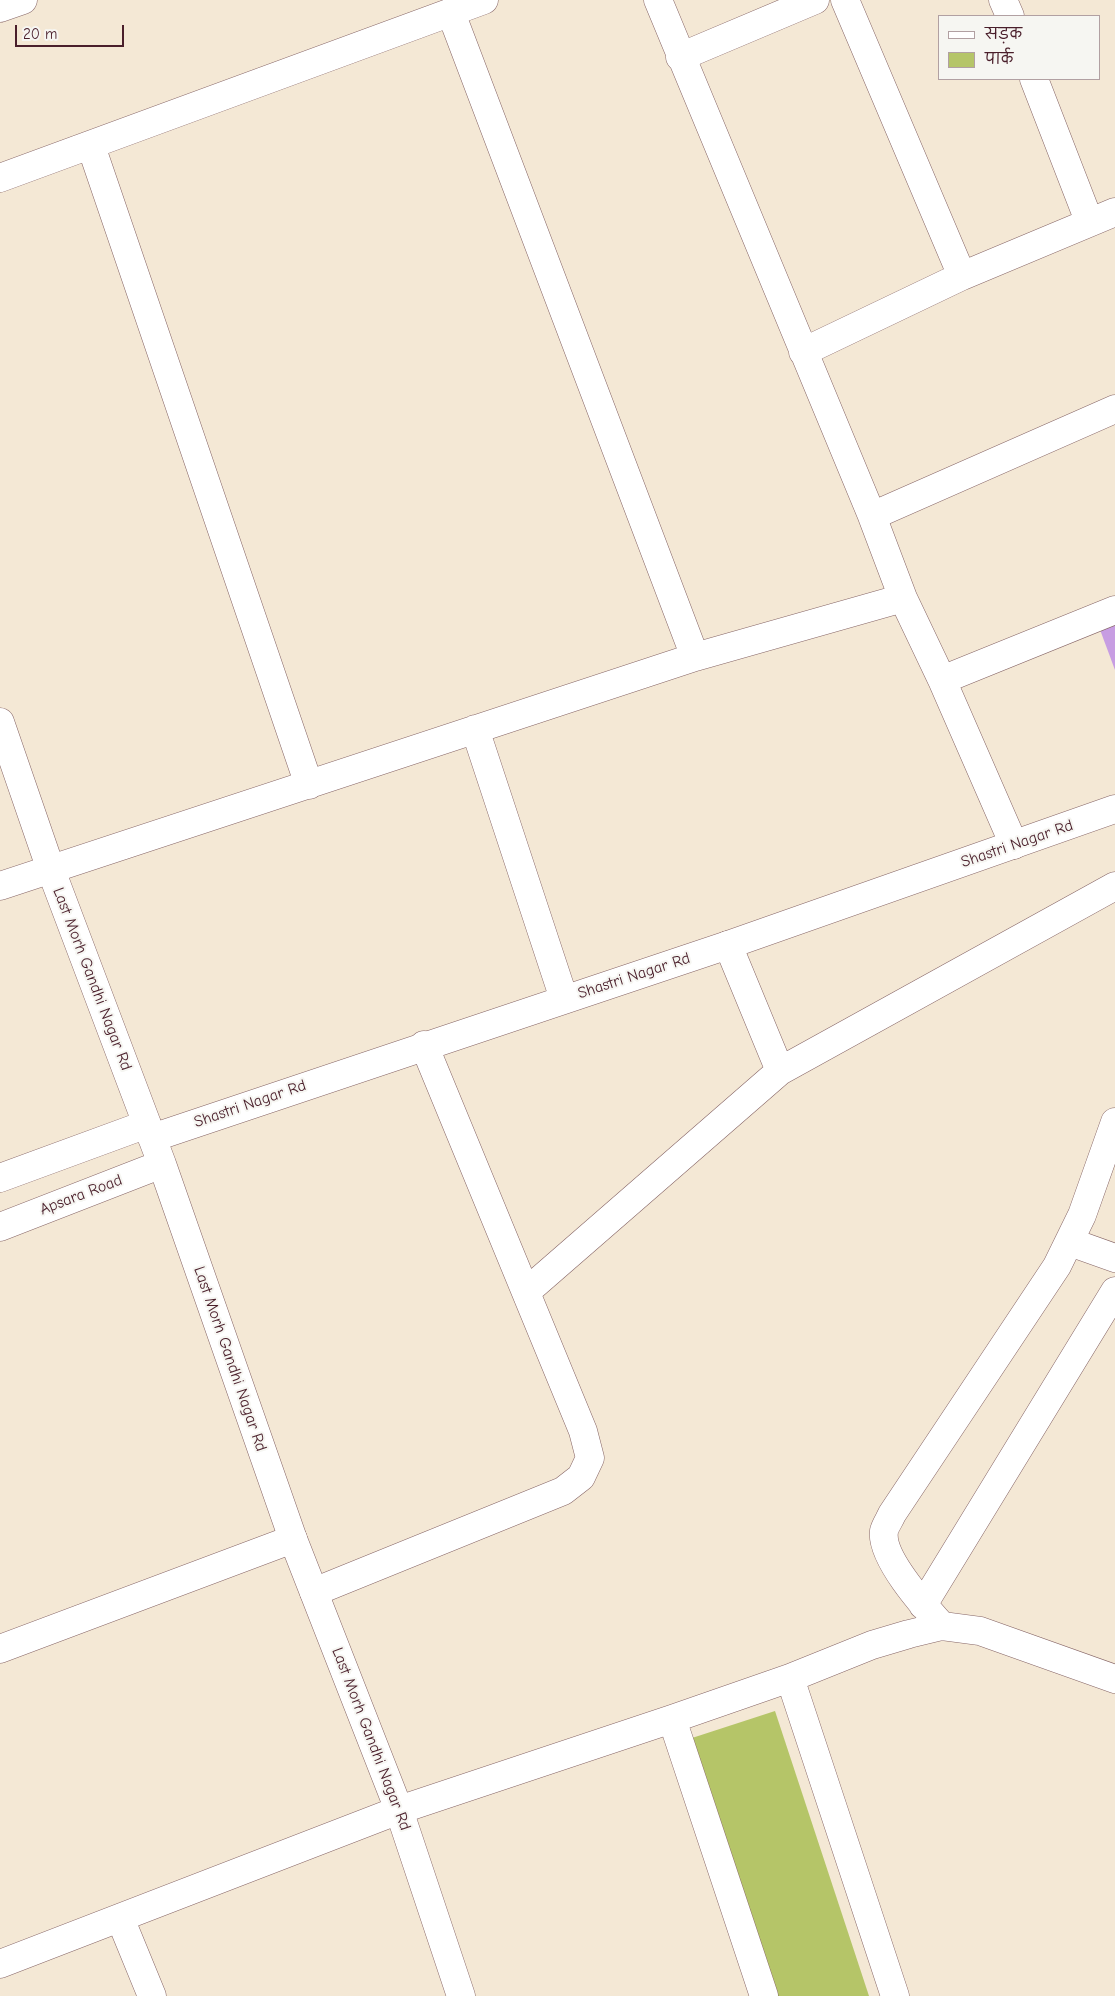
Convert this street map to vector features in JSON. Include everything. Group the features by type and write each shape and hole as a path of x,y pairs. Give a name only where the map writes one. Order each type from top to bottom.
{"street":[{"path":"0,8 23,0"},
{"path":"0,178 484,0"},
{"path":"658,0 680,57 872,516 903,598 942,680 1014,845"},
{"path":"680,57 815,0"},
{"path":"845,0 962,276"},
{"path":"1003,0 1010,15"},
{"path":"452,13 695,657"},
{"path":"1034,80 1089,221"},
{"path":"91,146 308,785"},
{"path":"803,352 962,276 1089,221 1115,212"},
{"path":"872,516 1115,409"},
{"path":"0,886 695,657 903,598"},
{"path":"942,680 1115,610"},
{"name":"Last Morh Gandhi Nagar Rd","path":"0,722 51,870 162,1164 293,1539 399,1810 461,1996"},
{"path":"475,729 564,999"},
{"name":"Shastri Nagar Rd","path":"149,1131 424,1045 728,945 1115,809"},
{"path":"526,1292 780,1071 1115,886"},
{"path":"728,945 780,1071"},
{"path":"314,1592 563,1491 581,1477 590,1458 583,1430 424,1045"},
{"path":"942,1626 912,1591 888,1553 884,1532 892,1514 1057,1266 1085,1208 1115,1122"},
{"path":"0,1178 149,1131"},
{"name":"Apsara Road","path":"0,1227 162,1164"},
{"path":"1070,1242 1115,1258"},
{"path":"923,1604 1115,1291"},
{"path":"0,1649 293,1539"},
{"path":"0,1964 399,1810 790,1678 872,1645 942,1626 980,1631 1115,1679"},
{"path":"790,1678 895,1996"},
{"path":"672,1719 764,1996"},
{"path":"120,1918 152,1996"}],"green space":[{"path":"775,1711 869,1996 777,1996 692,1738"}],"building":[{"path":"1115,621 1115,670 1099,627"}]}
